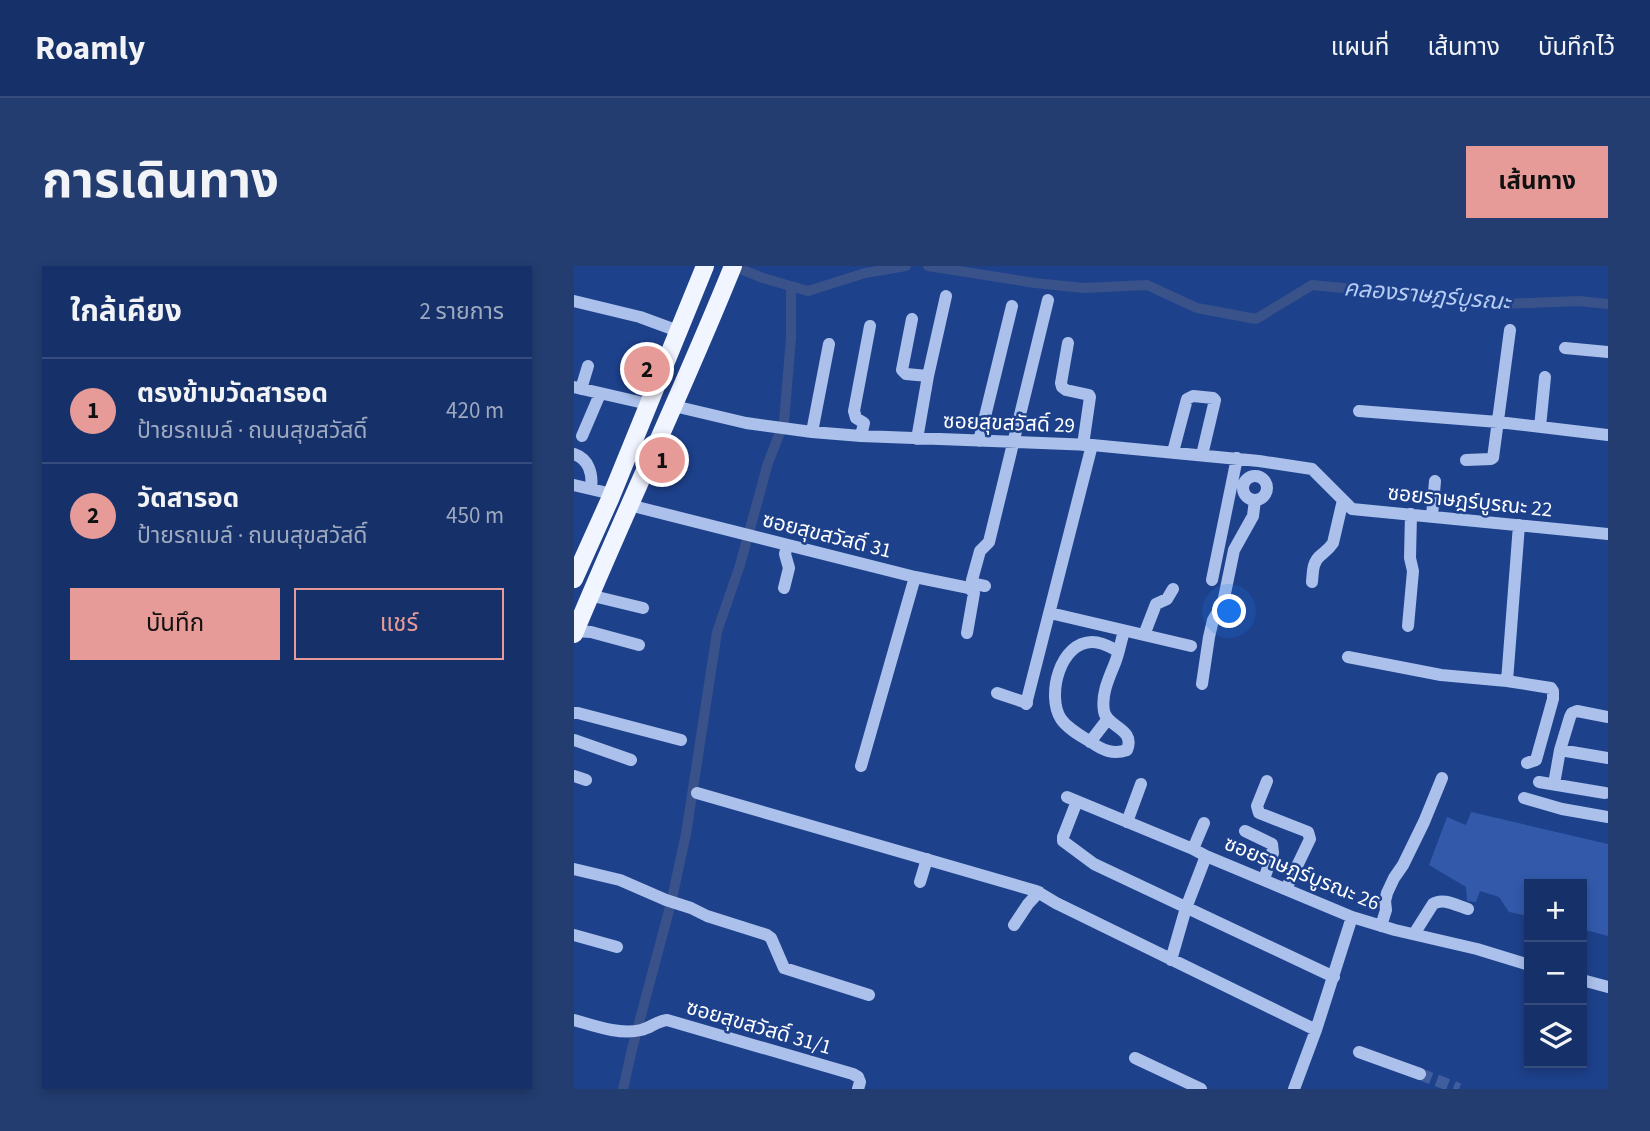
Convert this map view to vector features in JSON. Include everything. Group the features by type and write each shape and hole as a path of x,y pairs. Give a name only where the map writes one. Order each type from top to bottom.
{"main road":[{"path":"575,632 733,266"},
{"path":"574,579 612,494 701,273"}],"street":[{"path":"917,439 946,296"},
{"path":"985,586 975,584 972,580 980,551 989,542 1048,300"},
{"path":"574,301 640,317 678,331"},
{"path":"979,441 1012,306"},
{"path":"912,319 902,370 905,374 928,376"},
{"path":"861,436 864,423 856,418 854,411 870,326"},
{"path":"1466,460 1493,457 1510,330"},
{"path":"997,693 1026,704 1050,613 1087,445 1090,397 1066,390 1061,383 1069,343"},
{"path":"812,432 830,344"},
{"path":"1565,348 1608,352"},
{"path":"588,366 578,388 648,404"},
{"path":"1540,427 1545,377"},
{"path":"582,436 600,394"},
{"path":"1173,452 1187,399 1193,396 1213,398 1202,455"},
{"name":"ซอยสุขสวัสดิ์ 29","path":"674,406 771,427 812,432 1087,445 1261,461 1312,469 1339,496"},
{"path":"1359,411 1498,422 1608,435"},
{"path":"574,454 583,458 592,475 591,489"},
{"path":"1212,580 1237,458"},
{"path":"1202,684 1213,620 1223,603 1234,550 1253,516 1255,500 1263,498 1268,489 1264,479 1258,475 1261,461"},
{"path":"1432,516 1434,481"},
{"path":"574,485 612,494"},
{"path":"1312,582 1316,560 1331,548 1333,543 1339,496"},
{"name":"ซอยราษฎร์บูรณะ 22","path":"1339,496 1352,509 1608,534"},
{"name":"ซอยสุขสวัสดิ์ 31","path":"629,505 915,577 970,588 974,593 967,633"},
{"path":"1408,626 1413,571 1410,558 1411,514"},
{"path":"1507,681 1519,525"},
{"path":"784,588 789,568 785,554 787,545"},
{"path":"861,766 915,577"},
{"path":"1144,635 1156,604 1167,599 1173,589"},
{"path":"589,595 643,608"},
{"path":"1050,613 1191,646"},
{"path":"1118,651 1092,641 1075,646 1067,655 1058,678 1054,702 1059,717 1066,725 1110,752 1127,750 1129,744 1121,728 1107,720 1104,710 1108,681 1118,651 1124,631"},
{"path":"575,632 591,632 639,645"},
{"path":"1349,657 1441,675 1550,688 1553,691 1553,699 1536,760 1527,763"},
{"path":"1034,674 1058,678"},
{"path":"1554,784 1560,750 1573,713 1577,711 1608,717"},
{"path":"574,713 681,740"},
{"path":"1090,742 1107,720"},
{"path":"574,740 631,760"},
{"path":"1560,750 1608,758"},
{"path":"1381,926 1389,888 1414,844 1442,778"},
{"path":"1267,780 1257,807 1259,813 1308,832 1310,839 1286,889"},
{"path":"1539,782 1605,793"},
{"path":"1127,822 1141,784"},
{"path":"697,793 1039,892 1056,903 1316,1030"},
{"path":"1524,798 1563,809 1608,817"},
{"name":"ซอยราษฎร์บูรณะ 26","path":"1186,908 1094,864 1066,844 1063,837 1072,799 1352,917 1524,963"},
{"path":"1194,849 1203,824"},
{"path":"1245,831 1272,844 1273,853 1264,879"},
{"path":"1171,960 1186,908 1206,856"},
{"path":"920,882 928,859"},
{"path":"574,869 620,880 707,916 768,934 782,966 786,969 869,995"},
{"path":"1014,925 1039,892"},
{"path":"1414,934 1437,901 1468,909"},
{"path":"1186,908 1334,977"},
{"path":"1294,1089 1334,977 1352,917"},
{"path":"574,935 617,947"},
{"path":"1587,981 1608,987"},
{"name":"ซอยสุขสวัสดิ์ 31/1","path":"574,1020 625,1031 640,1030 667,1020 853,1074 860,1082 858,1089"},
{"path":"1359,1052 1420,1074"},
{"path":"1135,1058 1201,1089"}],"shaded area":[{"path":"1471,812 1608,844 1608,936 1587,930 1587,879 1524,879 1524,915 1509,912 1499,897 1480,891 1476,902 1467,901 1466,887 1429,865 1447,817 1466,825"}],"waterway":[{"name":"คลองราษฎร์บูรณะ","path":"733,266 808,291 865,273 906,266"},
{"name":"คลองราษฎร์บูรณะ","path":"928,266 1084,288 1147,285 1197,308 1256,319 1312,285 1504,304 1579,301 1608,304"},
{"path":"623,1089 686,834 717,632 740,565 768,463 784,422 791,338 791,286"}],"tunnel":[{"path":"1420,1074 1459,1089"}],"place":[{"name":"วัดสารอด","path":"647,369"},
{"name":"ตรงข้ามวัดสารอด","path":"662,460"}]}
